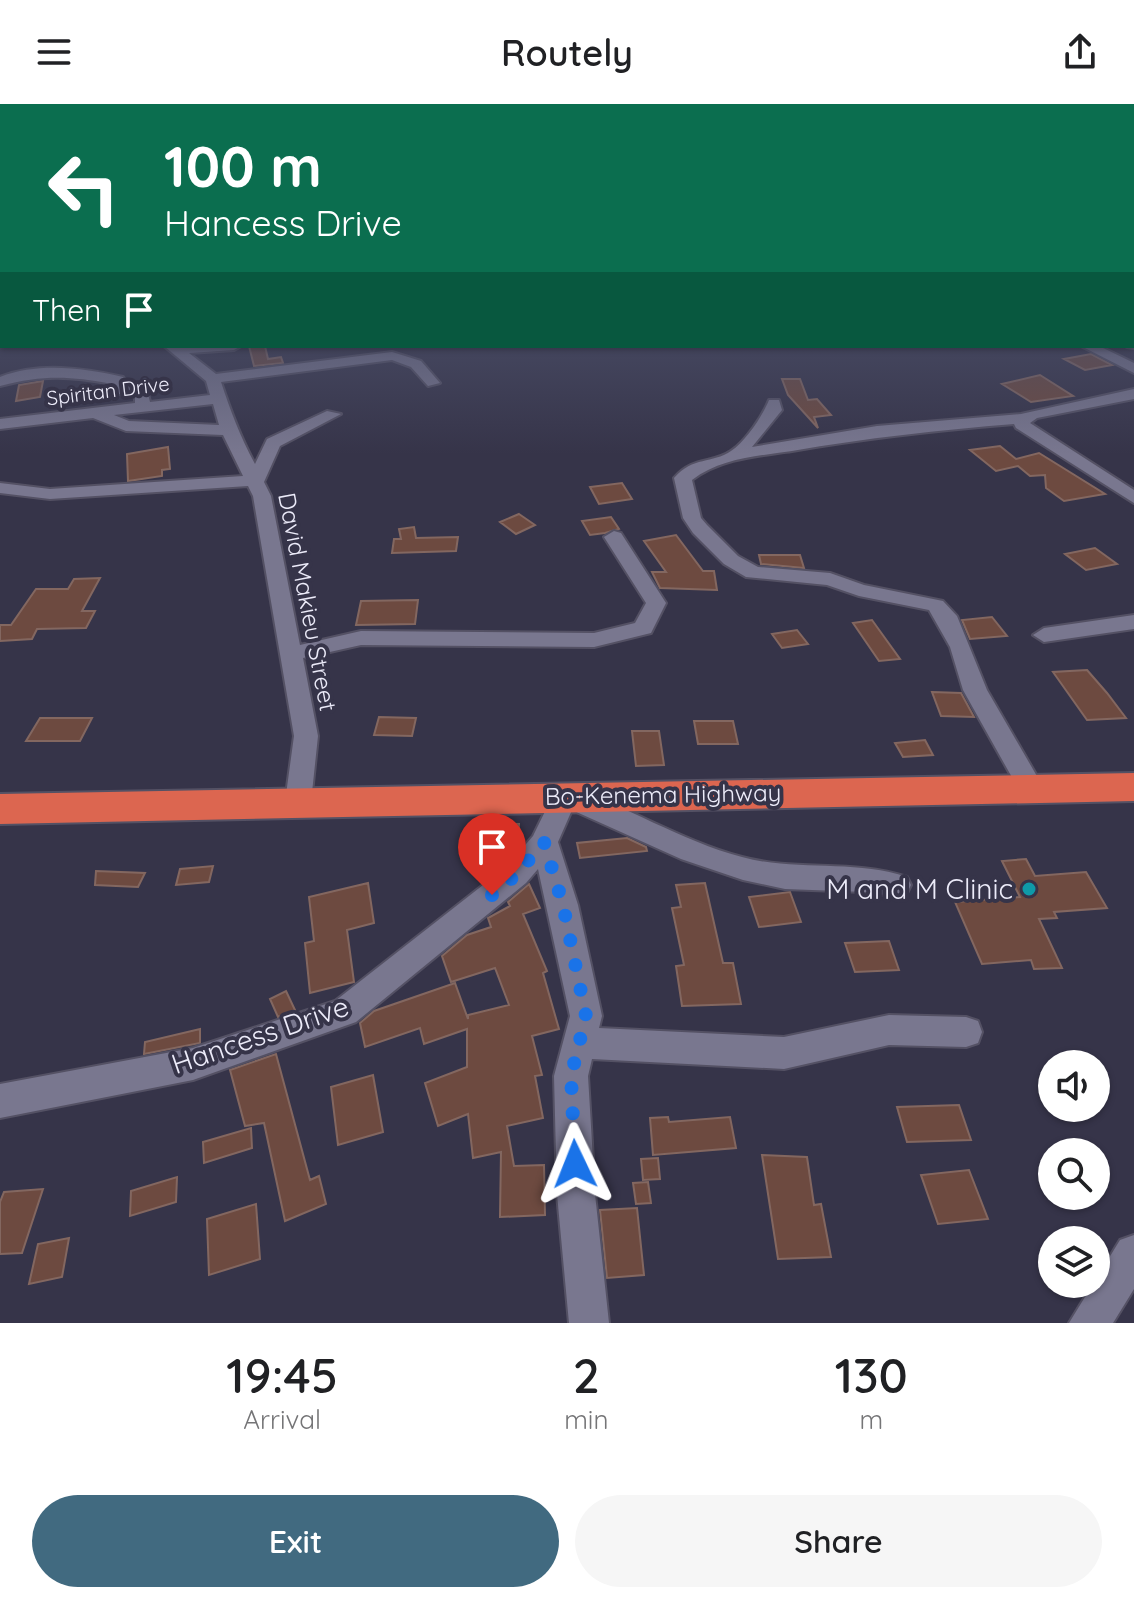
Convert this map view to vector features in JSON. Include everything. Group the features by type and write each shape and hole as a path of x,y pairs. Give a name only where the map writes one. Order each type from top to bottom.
{"highway":[{"name":"Bo-Kenema Highway","path":"0,809 1134,787"}],"street":[{"path":"218,388 190,354 224,348"},
{"path":"1093,348 1134,369"},
{"name":"Spiritan Drive","path":"0,424 143,406 218,388 392,356 410,358 421,366 433,383"},
{"path":"0,382 14,375 61,371 118,380 124,391 142,393 143,406"},
{"name":"David Makieu Street","path":"218,388 229,430 256,480 291,654 306,736 298,802"},
{"path":"1032,790 975,690 946,616 936,605 859,590 830,579 753,573 731,560 700,529 692,518 683,478 702,464 737,455 877,431 1024,418 1134,394"},
{"path":"737,455 774,410 774,403"},
{"path":"93,412 126,426 229,430"},
{"path":"0,488 50,494 256,480 273,443 333,414"},
{"path":"1024,418 1024,429 1134,498"},
{"path":"291,654 361,638 594,640 643,628 656,603 644,579 632,568 614,537"},
{"path":"1044,635 1134,622"},
{"path":"565,796 687,849 770,875 874,879 897,885"},
{"name":"Hancess Drive","path":"0,1101 193,1064 345,1012 516,875 544,842 565,796"},
{"path":"544,842 563,905 586,1016 571,1076 576,1194 589,1323"},
{"path":"579,1043 784,1053 889,1030 966,1032"},
{"path":"1089,1323 1134,1254"}],"building":[{"path":"250,348 265,348 268,359 281,357 283,363 254,366"},
{"path":"1091,354 1112,365 1085,370 1064,359"},
{"path":"1040,375 1073,396 1031,402 1002,384"},
{"path":"782,379 800,379 808,400 817,399 831,415 814,417 818,428 788,395"},
{"path":"43,381 40,397 16,401 19,385"},
{"path":"1000,446 1016,459 1039,453 1105,494 1064,501 1046,488 1045,475 1030,476 1018,466 996,471 970,450"},
{"path":"168,447 170,469 162,470 162,476 128,481 127,454"},
{"path":"622,483 632,499 599,504 590,487"},
{"path":"519,514 535,525 516,534 500,522"},
{"path":"611,517 619,529 605,533 590,535 582,521"},
{"path":"414,527 416,538 458,537 456,551 392,553 394,539 401,539 399,529"},
{"path":"676,535 703,571 714,571 717,590 660,588 652,572 666,572 644,541"},
{"path":"1095,548 1117,564 1086,570 1065,554"},
{"path":"759,555 800,555 804,568 761,564"},
{"path":"100,578 82,611 95,611 86,628 37,629 32,639 0,641 0,625 11,625 36,589 68,589 74,579"},
{"path":"418,600 415,624 356,625 361,601"},
{"path":"992,617 1007,636 970,639 962,620"},
{"path":"872,620 900,659 879,661 853,623"},
{"path":"797,630 808,644 782,648 772,634"},
{"path":"1087,670 1126,718 1087,720 1053,672"},
{"path":"932,692 961,693 974,717 941,716"},
{"path":"379,717 416,718 412,736 374,735"},
{"path":"40,718 92,718 80,741 26,741"},
{"path":"694,721 733,721 738,744 698,744"},
{"path":"632,731 659,731 664,765 636,766"},
{"path":"925,740 933,755 903,757 895,743"},
{"path":"482,823 519,824 517,850 495,872 494,868 477,867"},
{"path":"627,838 646,847 647,851 580,858 577,843"},
{"path":"1026,859 1035,876 1086,872 1107,908 1054,912 1057,918 1039,919 1062,968 1034,969 1031,960 982,964 955,902 1020,897 1002,861"},
{"path":"213,866 209,882 176,885 180,869"},
{"path":"96,871 145,873 138,887 95,885"},
{"path":"368,883 374,923 347,930 354,982 310,993 305,943 314,941 309,897"},
{"path":"705,883 723,963 733,963 741,1004 682,1006 676,966 684,965 672,908 681,907 676,885"},
{"path":"529,884 540,908 523,914 547,971 543,973 559,1029 532,1036 542,1075 535,1076 543,1118 507,1126 514,1166 544,1165 545,1215 500,1217 501,1152 473,1158 468,1114 438,1126 425,1083 467,1067 467,1029 424,1044 420,1028 365,1047 360,1023 374,1011 455,983 468,1019 468,1015 509,1005 495,968 451,982 442,956 467,935 491,927 488,918 510,906 508,902"},
{"path":"790,892 801,922 759,927 749,897"},
{"path":"889,941 899,970 855,972 845,943"},
{"path":"286,991 295,1010 278,1017 270,999"},
{"path":"200,1029 200,1043 144,1054 145,1042"},
{"path":"276,1054 310,1180 319,1176 326,1204 285,1221 264,1123 245,1126 230,1070"},
{"path":"373,1075 383,1132 338,1145 331,1087"},
{"path":"959,1105 971,1140 907,1142 897,1107"},
{"path":"668,1117 669,1122 730,1117 736,1148 653,1155 650,1118"},
{"path":"251,1128 252,1148 204,1163 203,1142"},
{"path":"762,1155 807,1157 814,1205 821,1204 831,1257 778,1259"},
{"path":"658,1158 660,1179 643,1180 641,1159"},
{"path":"969,1170 988,1219 938,1224 921,1175"},
{"path":"177,1177 176,1202 130,1216 131,1191"},
{"path":"648,1182 651,1203 636,1204 633,1183"},
{"path":"43,1189 22,1253 0,1254 0,1202 4,1192"},
{"path":"256,1204 260,1259 209,1275 207,1219"},
{"path":"637,1208 644,1275 607,1278 600,1210"},
{"path":"69,1238 62,1277 29,1284 38,1244"}],"place":[{"name":"M and M Clinic","path":"1029,889"}],"route":[{"path":"492,895 516,875 544,842 563,905 586,1016 571,1076 575,1164"}]}
